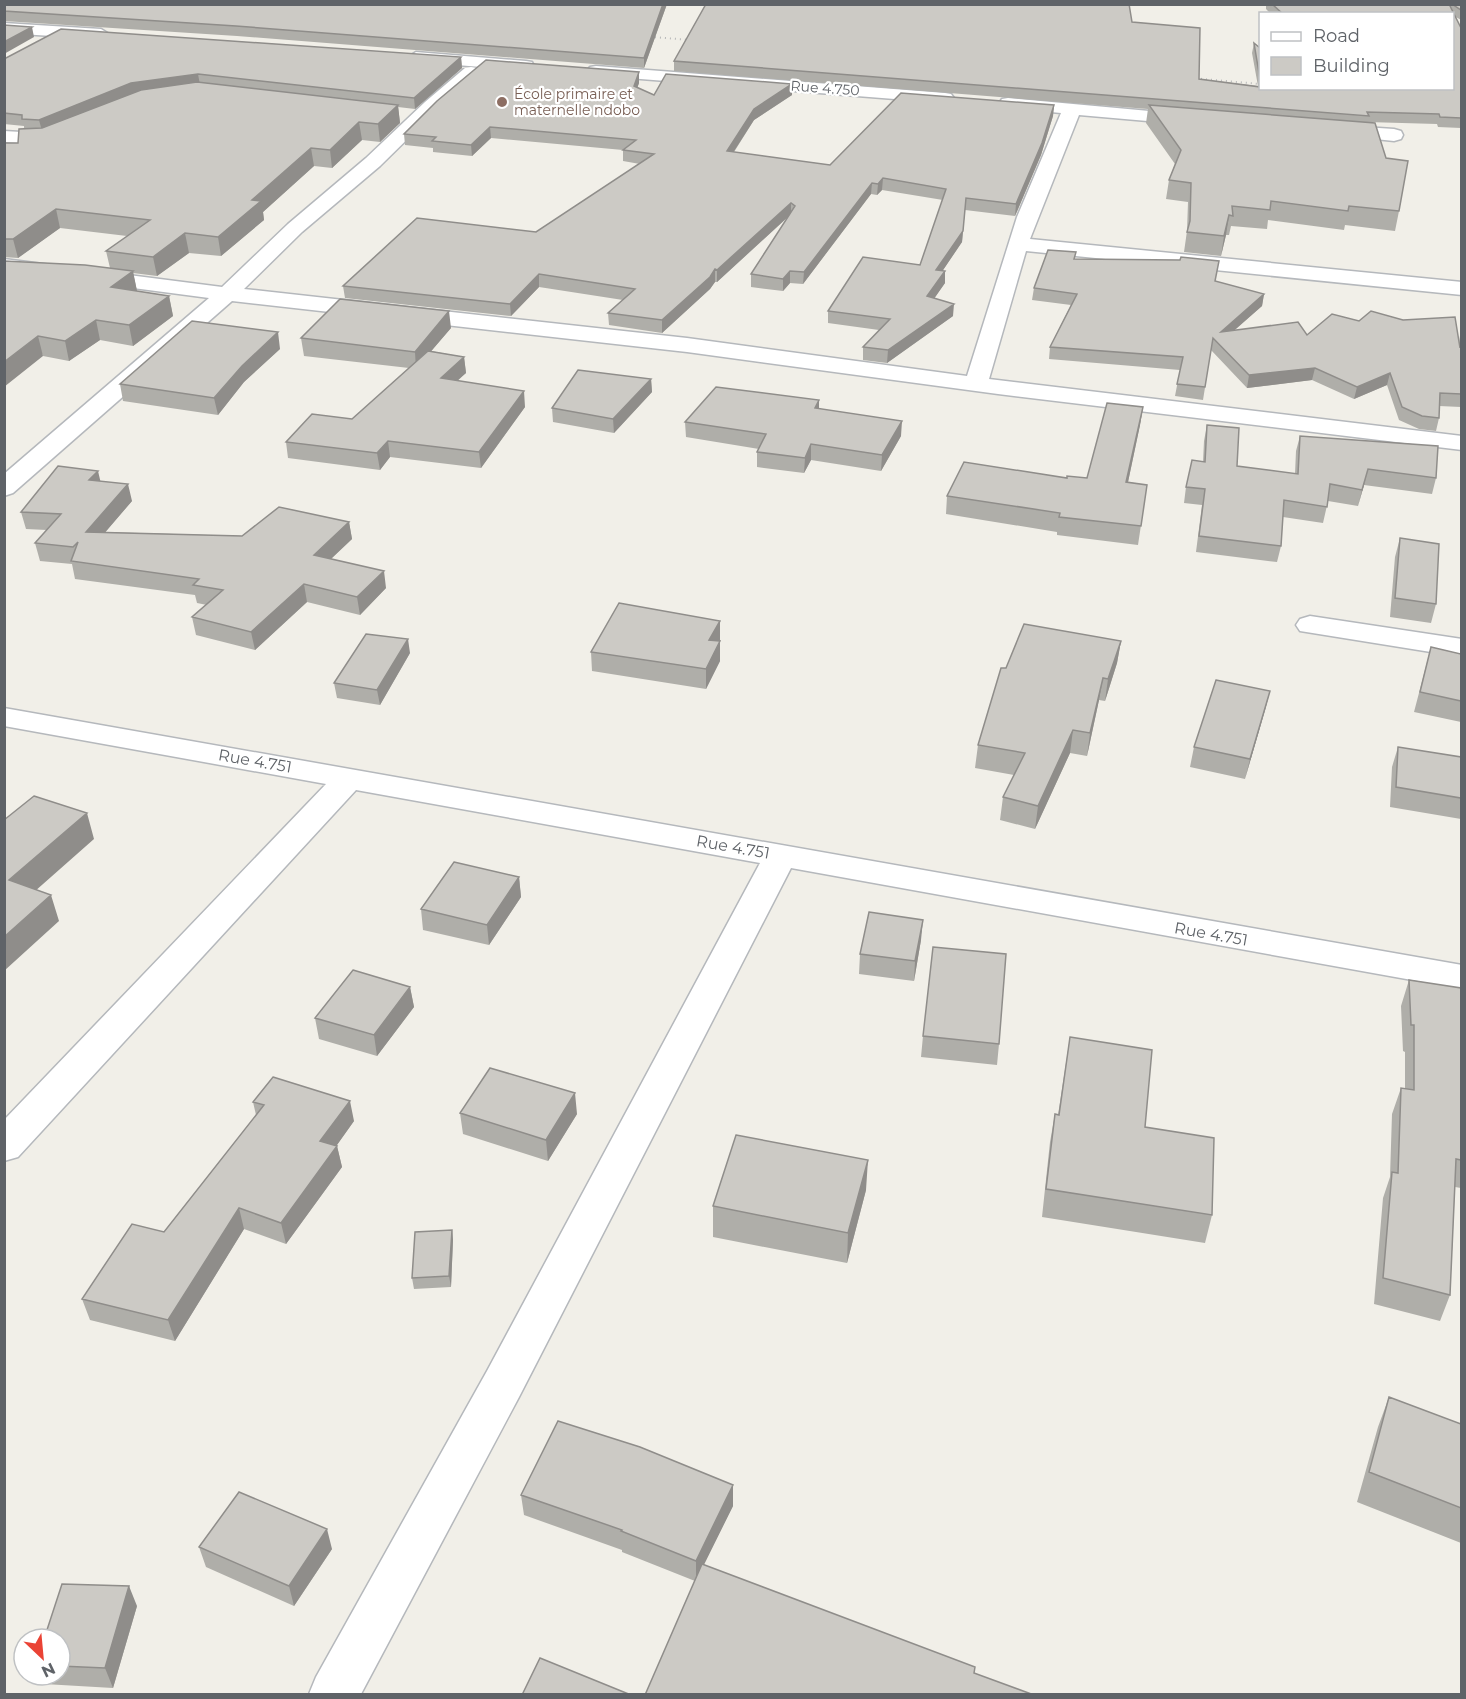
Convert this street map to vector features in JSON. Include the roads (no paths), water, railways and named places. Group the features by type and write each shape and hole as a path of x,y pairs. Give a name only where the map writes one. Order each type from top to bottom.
{"street":[{"path":"4,28 118,35"},
{"path":"39,44 59,32"},
{"path":"402,56 539,67"},
{"path":"4,488 227,294 295,228 373,162 482,63"},
{"name":"Rue 4.750","path":"584,70 966,99"},
{"path":"988,101 1206,121"},
{"path":"976,384 1027,217 1072,109"},
{"path":"398,114 421,117"},
{"path":"4,136 40,139 79,123"},
{"path":"1312,129 1394,135"},
{"path":"1018,244 1461,289"},
{"path":"4,265 227,294 687,345 976,384 1461,443"},
{"path":"1310,625 1461,648"},
{"name":"Rue 4.751","path":"4,717 1461,977"},
{"path":"4,1146 350,777"},
{"path":"334,1695 503,1384 781,855"}],"railway":[{"path":"640,36 703,41"},
{"path":"1191,78 1259,84"}],"place":[{"name":"École primaire et maternelle ndobo","path":"502,102"}]}
